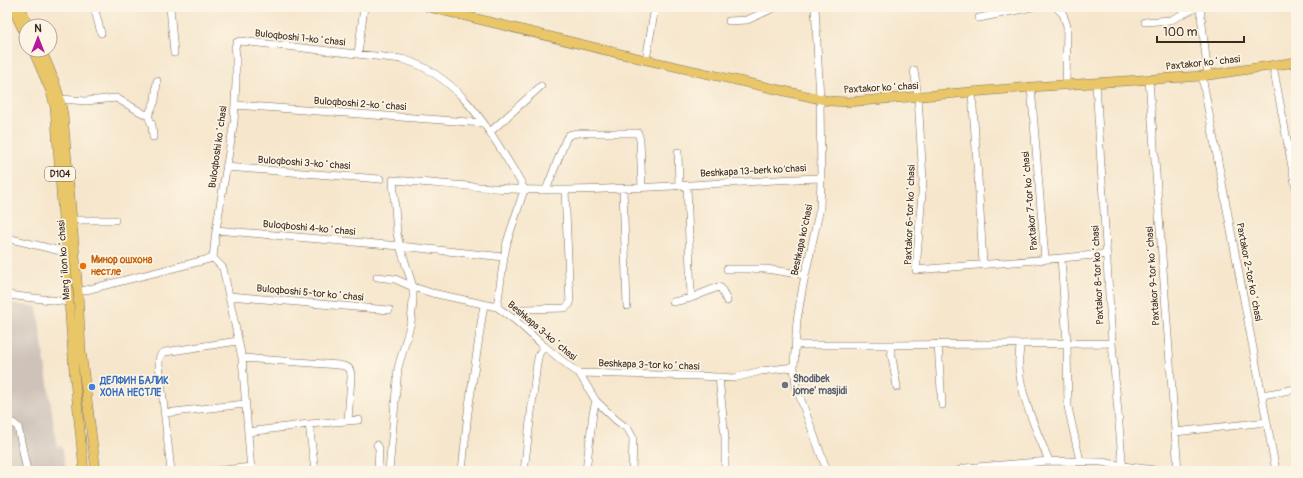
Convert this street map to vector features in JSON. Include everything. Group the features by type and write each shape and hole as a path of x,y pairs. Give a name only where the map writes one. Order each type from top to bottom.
{"main road":[{"path":"12,7 18,19"},
{"path":"20,7 25,18"},
{"name":"Paxtakor koʻchasi","path":"428,7 646,60 820,99 848,102 1031,87 1205,76 1296,62"},
{"name":"Margʻilon koʻchasi","path":"36,58 51,92 55,107 74,371 84,471"},
{"name":"Margʻilon koʻchasi","path":"45,58 61,99 63,114 78,292 81,351 96,471"}],"street":[{"path":"94,7 101,33"},
{"path":"170,7 174,53"},
{"path":"364,7 358,54 402,59 411,62 429,71 456,90 465,99 490,132 521,182 524,190 507,242 497,307"},
{"path":"646,60 655,7"},
{"path":"729,21 747,20 776,7"},
{"name":"Beshkapa ko'chasi","path":"815,7 820,99 820,208 805,275 797,320 794,367 796,386 827,471"},
{"path":"979,18 1032,7"},
{"path":"1056,7 1063,14 1067,26 1066,85"},
{"path":"1145,22 1171,20 1198,7"},
{"name":"Paxtakor 2-tor koʻchasi","path":"1198,7 1205,76 1276,471"},
{"name":"Buloqboshi 1-koʻchasi","path":"240,41 358,54"},
{"name":"Buloqboshi koʻchasi","path":"213,258 216,230 234,122 235,47 237,42 240,41"},
{"path":"1273,66 1296,188"},
{"path":"914,70 918,97"},
{"name":"Paxtakor 9-tor koʻchasi","path":"1149,80 1178,471"},
{"path":"148,116 155,100 157,81"},
{"name":"Paxtakor 8-tor koʻchasi","path":"1096,83 1112,343 1123,469"},
{"path":"490,132 542,86"},
{"name":"Paxtakor 7-tor koʻchasi","path":"1031,87 1045,259 1106,254"},
{"path":"972,93 983,264"},
{"name":"Paxtakor 6-tor koʻchasi","path":"918,97 923,180 916,270 1045,259"},
{"path":"61,99 86,101 116,98 148,116 152,125 153,137"},
{"name":"Buloqboshi 2-koʻchasi","path":"235,105 483,123"},
{"path":"546,190 566,139 569,135 577,133 638,133 640,140 642,188"},
{"path":"678,152 679,186"},
{"name":"Buloqboshi 3-koʻchasi","path":"226,167 380,179"},
{"name":"Beshkapa 13-berk koʼchasi","path":"400,246 397,234 393,180 524,190 565,190 642,188 755,180 821,178"},
{"name":"Beshkapa 13-berk koʼchasi","path":"687,185 692,298"},
{"path":"624,188 627,306"},
{"path":"516,320 523,310 526,309 565,308 570,304 565,190"},
{"path":"72,220 114,220"},
{"name":"Buloqboshi 4-koʻchasi","path":"216,230 400,246 504,258"},
{"path":"7,238 65,252"},
{"path":"389,471 398,368 410,322 413,287 400,246"},
{"path":"78,292 213,258 223,268 242,358 251,469 216,471"},
{"path":"1061,258 1067,343 1068,407 1080,462"},
{"path":"727,269 766,269 805,275"},
{"name":"Beshkapa 3-koʻchasi","path":"377,277 395,279 432,294 497,307 516,320 544,346 579,373 596,401 628,429 631,433 633,445 632,471"},
{"path":"673,302 692,298 718,287 721,288 727,301"},
{"path":"7,295 69,302"},
{"name":"Buloqboshi 5-tor koʻchasi","path":"230,296 389,310"},
{"path":"462,471 468,412 484,304"},
{"path":"171,471 159,358 161,354 165,352 238,341"},
{"path":"796,345 1112,343"},
{"path":"938,344 942,405"},
{"path":"1020,344 1019,367 1022,386 1029,412 1049,460"},
{"path":"890,345 897,387"},
{"path":"524,471 537,363 539,354 544,346"},
{"path":"242,358 339,365 348,368 351,370 348,421"},
{"name":"Beshkapa 3-tor koʻchasi","path":"579,373 734,378 794,367"},
{"path":"719,378 725,471"},
{"path":"1262,395 1296,389"},
{"path":"586,471 593,413 596,401"},
{"path":"165,413 245,404"},
{"path":"248,432 309,424 359,420"},
{"path":"7,422 13,423 18,427 27,471"},
{"path":"1175,432 1267,422"},
{"path":"309,424 315,471"},
{"path":"377,445 379,448 378,471"},
{"path":"958,471 965,468 1049,460 1102,462 1123,469 1162,471"},
{"path":"1068,461 1068,471"}],"shaded area":[{"path":"7,303 37,307 57,447 62,446 66,469 56,471 7,471"}],"place":[{"name":"Минор ошхона нестле","path":"83,266"},
{"name":"Shodibek jome' masjidi","path":"785,385"},
{"name":"ДЕЛФИН БАЛИК ХОНА НЕСТЛЕ","path":"92,387"}]}
